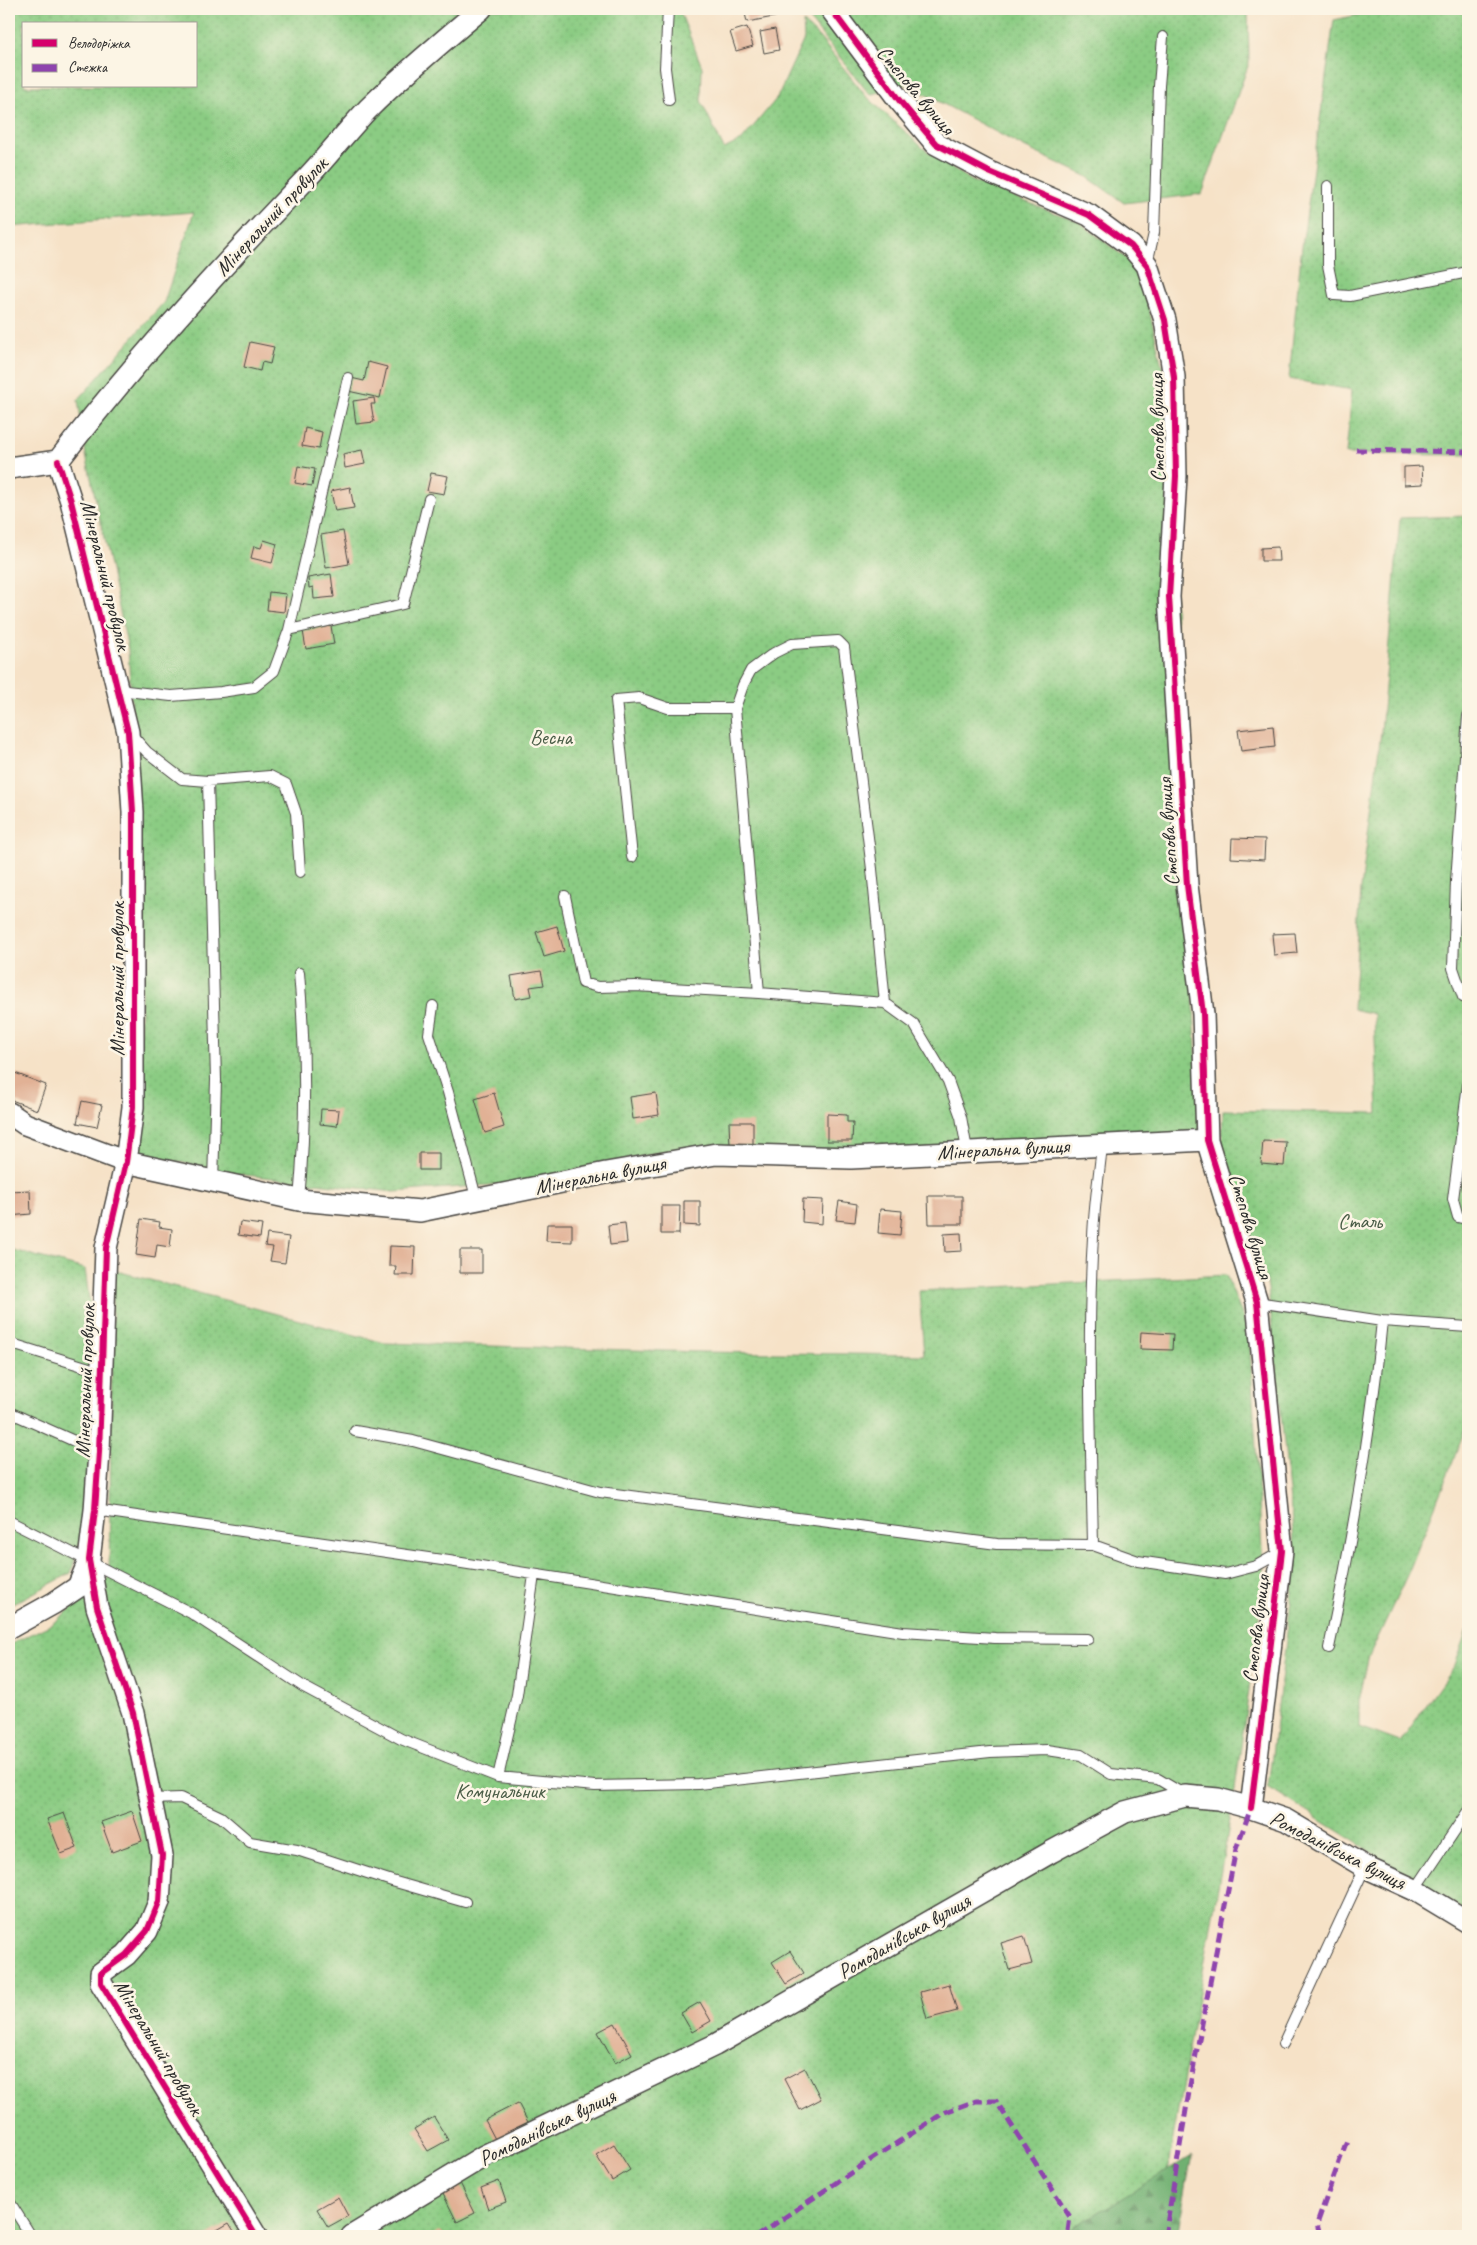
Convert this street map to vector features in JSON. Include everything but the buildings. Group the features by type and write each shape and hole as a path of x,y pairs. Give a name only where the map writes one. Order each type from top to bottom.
{"street":[{"name":"Мінеральний провулок","path":"256,2236 101,1983 101,1973 126,1955 147,1931 160,1902 162,1855 133,1713 97,1607 89,1560 99,1452 106,1248 126,1162 133,1107 132,812 128,732 71,501 58,461 101,404 170,325 323,162 368,110 412,67 482,9"},
{"name":"Степова вулиця","path":"831,9 899,100 936,144 989,172 1089,215 1131,246 1147,265 1165,320 1174,377 1176,476 1169,597 1188,885 1203,1014 1207,1140 1257,1302 1282,1551 1251,1808"},
{"path":"9,468 58,461"},
{"name":"Мінеральна вулиця","path":"9,1113 25,1124 126,1162 299,1200 420,1211 606,1173 716,1154 851,1158 967,1150 1102,1146 1207,1140"},
{"path":"9,1628 78,1587 89,1560"},
{"name":"Ромоданівська вулиця","path":"352,2236 484,2156 715,2045 1051,1852 1125,1812 1186,1796 1218,1799 1251,1808 1286,1820 1365,1867 1415,1890 1468,1922"}],"lane":[{"path":"668,9 665,68 669,100"},
{"path":"1147,265 1154,233 1159,86 1163,37"},
{"path":"1328,186 1328,264 1334,296 1350,296 1468,272"},
{"path":"118,690 171,696 254,687 274,671 289,630 348,378"},
{"path":"289,630 403,604 429,499"},
{"path":"759,993 735,708 743,685 751,670 774,653 792,644 827,640 838,641 844,647 872,869 885,1003"},
{"path":"632,857 616,700 639,698 668,708 735,708"},
{"path":"1463,997 1453,968 1468,716"},
{"path":"128,732 148,752 182,779 208,781 270,776 286,784 296,813 300,872"},
{"path":"208,781 216,1080 213,1182"},
{"path":"566,896 583,982 598,987 635,986 885,1003 914,1024 948,1081 961,1118 967,1150"},
{"path":"299,973 305,1032 305,1120 299,1200"},
{"path":"433,1006 429,1034 456,1118 476,1201"},
{"path":"1468,1084 1454,1199 1458,1217 1468,1219"},
{"path":"1093,1544 1090,1406 1091,1313 1093,1235 1102,1146"},
{"path":"1257,1302 1382,1321 1468,1327"},
{"path":"1329,1648 1344,1576 1374,1399 1382,1321"},
{"path":"9,1343 102,1372"},
{"path":"9,1412 99,1452"},
{"path":"355,1430 413,1441 600,1492 997,1544 1093,1544 1138,1561 1225,1574 1256,1566 1282,1551"},
{"path":"95,1510 903,1632 996,1638 1088,1639"},
{"path":"9,1521 191,1613 304,1687 401,1739 498,1777 595,1786 698,1784 990,1752 1047,1750 1081,1755 1111,1774 1158,1779 1186,1796"},
{"path":"498,1777 517,1695 534,1575"},
{"path":"151,1799 181,1798 221,1817 250,1842 297,1850 392,1881 465,1902"},
{"path":"1415,1890 1468,1811"},
{"path":"1283,2044 1365,1867"},
{"path":"9,2201 31,2236"}],"green space":[{"name":"Весна","path":"9,9 679,9 702,67 701,101 724,149 742,140 777,98 804,39 803,22 819,37 865,95 923,148 972,181 1079,222 1140,269 1164,375 1200,1133 878,1152 670,1150 516,1183 394,1192 237,1174 136,1153 144,913 128,649 86,455 78,400 164,302 194,212 9,227"},
{"path":"801,9 1248,9 1249,63 1202,194 1124,203 1086,176 1024,147 906,84 870,95"},
{"path":"1386,9 1468,9 1468,455 1346,454 1352,390 1289,379 1301,254 1334,20"},
{"name":"Сталь","path":"1468,516 1468,1423 1409,1571 1368,1659 1359,1701 1359,1727 1400,1742 1455,1665 1468,1630 1468,1913 1268,1787 1296,1559 1268,1288 1222,1150 1223,1110 1378,1113 1374,1014 1353,1009 1361,889 1381,732 1400,518"},
{"path":"9,1249 85,1269 96,1349 87,1517 71,1573 9,1606"},
{"name":"Комунальник","path":"113,1270 385,1343 703,1352 924,1355 919,1291 1226,1275 1249,1332 1264,1583 1233,1803 1167,2172 1059,2236 18,2236 9,2221 9,1645 52,1624 109,1577"},
{"path":"1192,2156 1177,2236 1059,2236"}],"marked path":[{"path":"1356,450 1468,452"},
{"path":"1165,2236 1191,2080 1236,1849 1251,1808"},
{"path":"757,2236 945,2112 976,2101 996,2101 1070,2217 1068,2231 1064,2236"},
{"path":"1320,2236 1317,2224 1347,2140"}],"cycle path":[{"path":"831,9 899,100 936,144 989,172 1089,215 1131,246 1147,265 1165,320 1174,377 1176,476 1169,597 1187,885 1203,1014 1207,1140 1257,1302 1282,1551 1251,1808"},
{"path":"58,461 71,501 128,732 133,812 133,1107 126,1162 106,1248 99,1452 89,1560 97,1607 133,1713 162,1855 159,1902 147,1931 126,1955 101,1973 101,1983 256,2236"}]}
